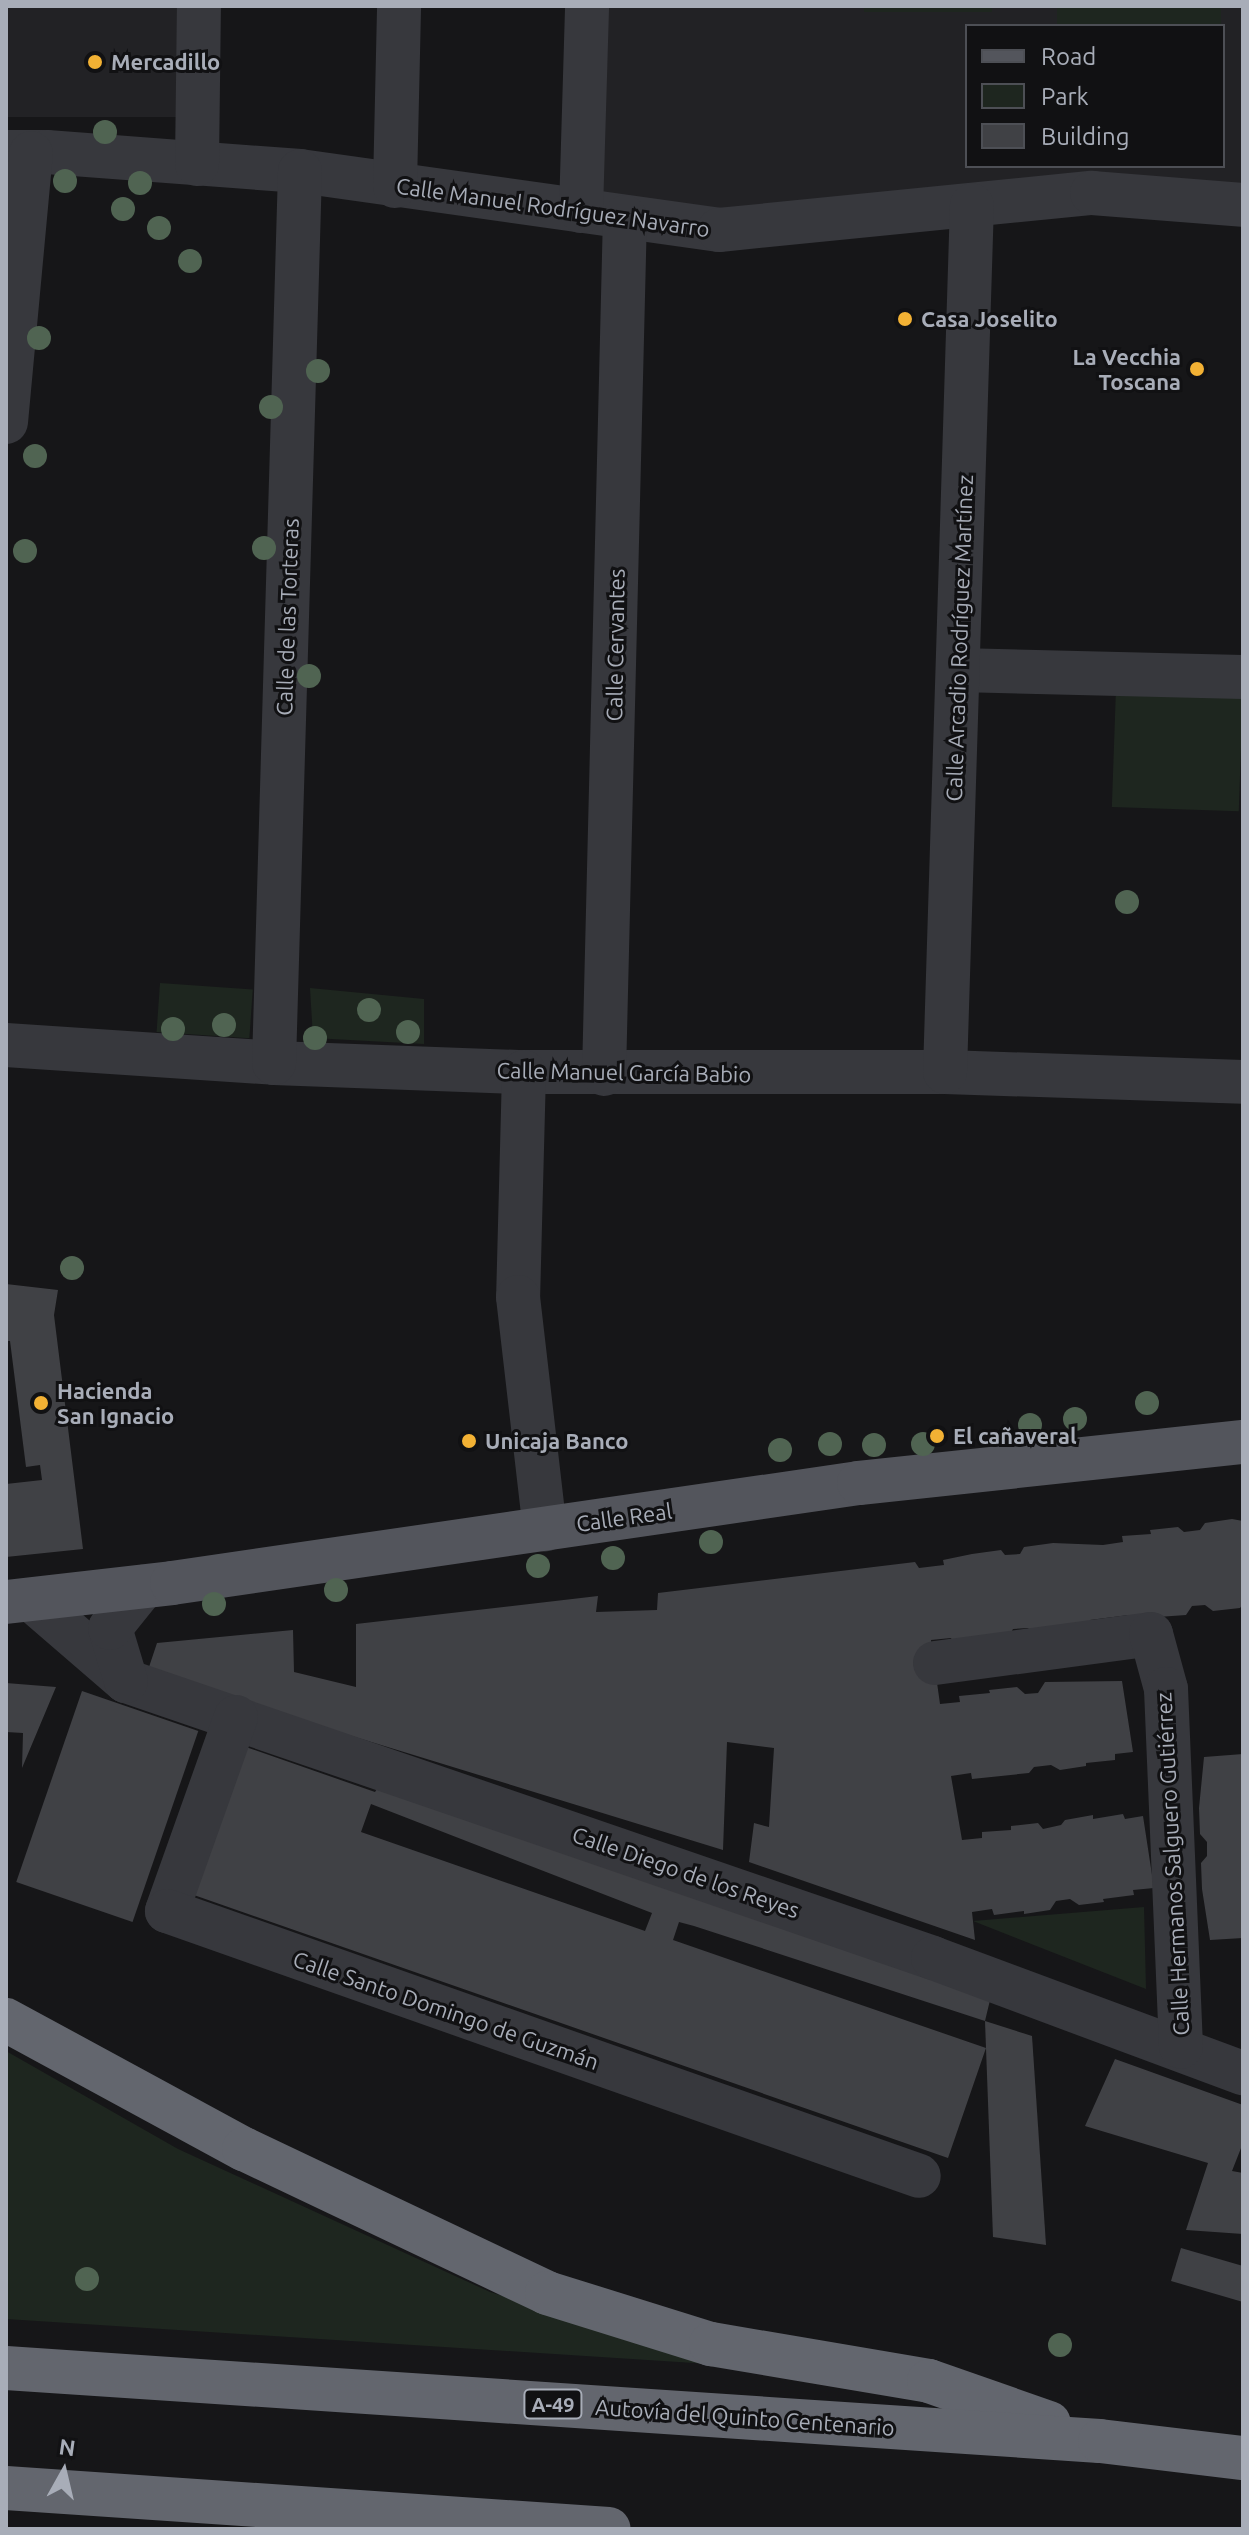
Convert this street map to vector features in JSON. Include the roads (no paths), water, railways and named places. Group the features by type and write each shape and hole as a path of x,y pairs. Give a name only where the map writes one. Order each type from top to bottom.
{"highway":[{"path":"6,2020 244,2149 547,2293 711,2344 929,2381 1100,2441"},
{"name":"Autovía del Quinto Centenario","path":"6,2368 1100,2441 1243,2458"},
{"path":"6,2488 609,2529"}],"main road":[{"name":"Calle Real","path":"19,1601 143,1587 859,1483 1243,1442"}],"street":[{"path":"197,164 199,6"},
{"path":"395,186 399,6"},
{"path":"581,211 587,6"},
{"path":"6,422 19,152"},
{"name":"Calle Manuel Rodríguez Navarro","path":"19,152 300,171 719,230 1092,193 1243,205"},
{"name":"Calle de las Torteras","path":"274,1063 300,171"},
{"name":"Calle Arcadio Rodríguez Martínez","path":"945,1072 972,205"},
{"name":"Calle Cervantes","path":"604,1074 625,217"},
{"path":"958,670 1243,677"},
{"name":"Calle Manuel García Babio","path":"6,1045 274,1063 524,1072 945,1072 1243,1082"},
{"path":"524,1072 518,1297 545,1529"},
{"path":"126,1681 110,1628 143,1587"},
{"name":"Calle Diego de los Reyes","path":"19,1601 126,1681 1181,2047 1243,2073"},
{"name":"Calle Hermanos Salguero Gutiérrez","path":"935,1663 1151,1634 1166,1689 1181,2047"},
{"name":"Calle Santo Domingo de Guzmán","path":"236,1717 167,1911 919,2176"}],"place":[{"name":"Mercadillo","path":"95,62"},
{"name":"Casa Joselito","path":"905,319"},
{"name":"La Vecchia Toscana","path":"1197,369"},
{"name":"Hacienda San Ignacio","path":"41,1403"},
{"name":"El cañaveral","path":"937,1436"},
{"name":"Unicaja Banco","path":"469,1441"}]}
